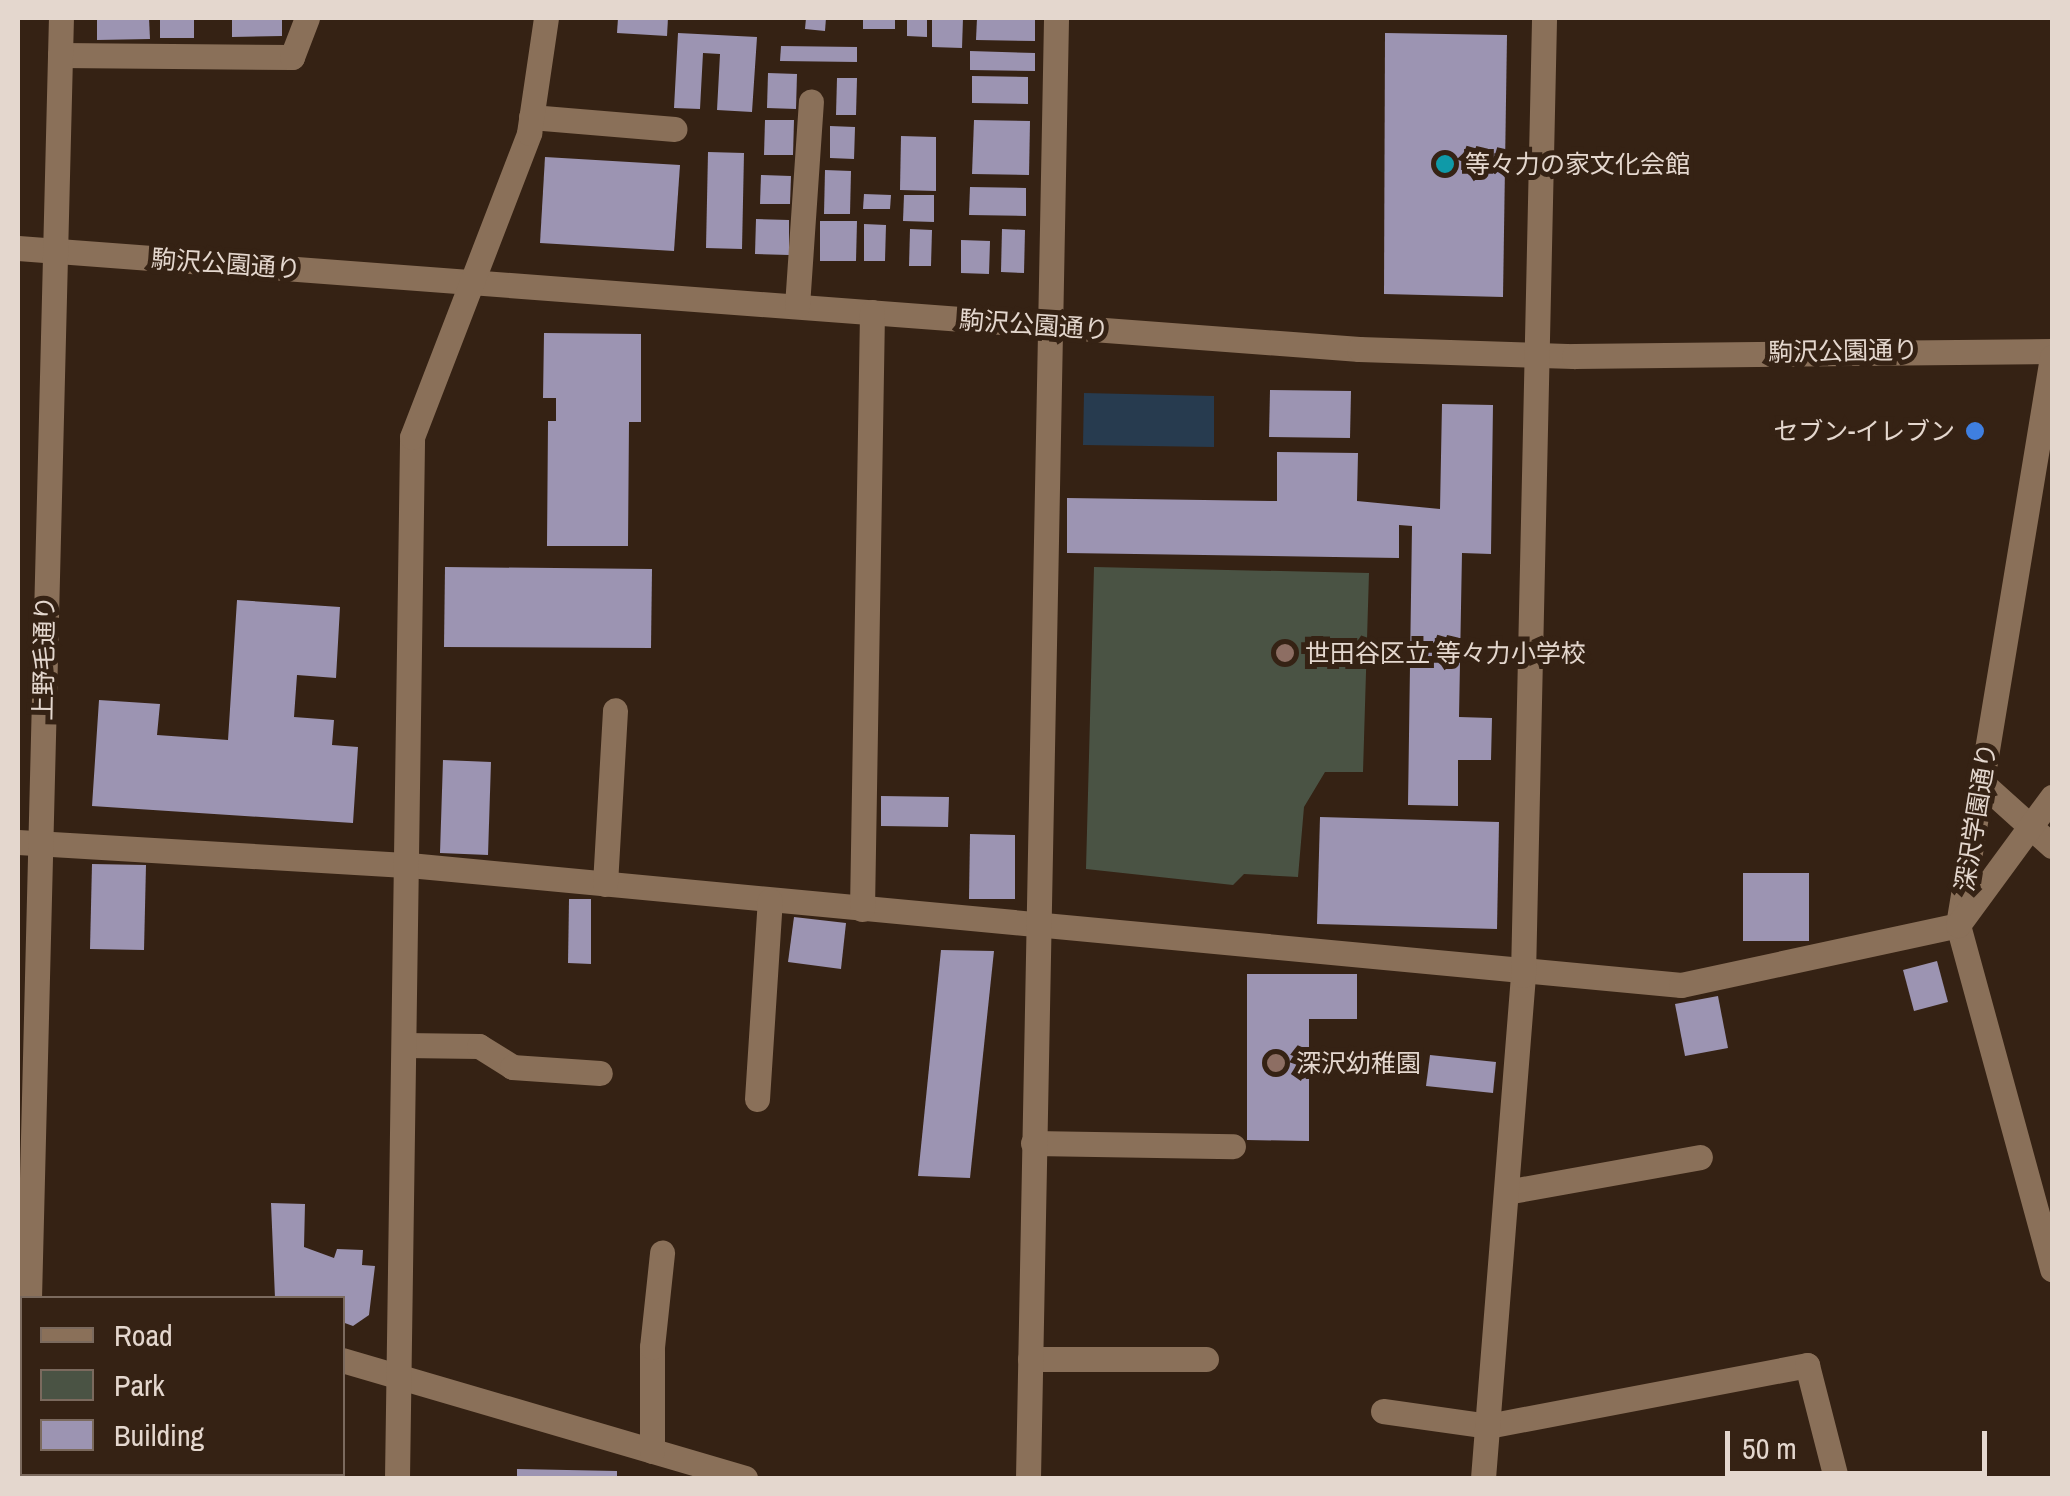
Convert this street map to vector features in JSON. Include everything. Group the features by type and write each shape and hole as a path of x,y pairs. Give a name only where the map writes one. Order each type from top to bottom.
{"street":[{"name":"上野毛通り","path":"23,1296 28,842 61,18"},
{"path":"60,55 292,57 307,18"},
{"path":"398,1478 410,865 412,438 531,117 546,18"},
{"path":"1028,1478 1056,18"},
{"path":"1483,1478 1523,975 1544,18"},
{"path":"797,306 811,101"},
{"path":"531,117 675,129"},
{"name":"駒沢公園通り","path":"18,248 1050,326 1537,354 2052,354"},
{"path":"862,909 872,312"},
{"name":"深沢学園通り","path":"2052,354 1958,925 2052,1269"},
{"path":"605,884 615,710"},
{"path":"1982,783 2052,846"},
{"path":"28,842 410,865 1523,975 1681,985 1958,925 2052,797"},
{"path":"758,1099 770,900"},
{"path":"404,1045 479,1046 512,1067 600,1073"},
{"path":"1034,1143 1233,1146"},
{"path":"1506,1192 1700,1157"},
{"path":"652,1451 652,1347 662,1254"},
{"path":"1030,1359 1206,1359"},
{"path":"345,1361 746,1478"},
{"path":"1383,1412 1488,1426 1807,1365 1836,1478"}],"green space":[{"path":"1094,567 1369,573 1363,772 1325,772 1304,807 1298,877 1244,874 1233,885 1086,869"}],"water":[{"path":"1084,393 1214,396 1214,447 1083,445"}],"building":[{"path":"97,18 149,18 150,39 97,40"},
{"path":"160,18 194,18 194,38 160,38"},
{"path":"232,18 282,18 282,36 232,37"},
{"path":"618,18 668,18 667,36 617,33"},
{"path":"806,18 826,18 825,31 805,29"},
{"path":"863,18 895,18 895,29 863,29"},
{"path":"907,18 927,18 927,37 907,36"},
{"path":"932,18 963,18 962,48 932,47"},
{"path":"977,18 1035,18 1035,41 976,40"},
{"path":"678,33 757,37 752,112 717,110 720,54 703,53 700,109 674,108"},
{"name":"等々力の家文化会館","path":"1385,33 1507,35 1503,297 1384,294"},
{"path":"781,46 857,47 857,62 780,61"},
{"path":"970,51 1035,53 1035,71 970,70"},
{"path":"768,73 797,74 796,109 767,108"},
{"path":"972,76 1028,77 1028,104 972,103"},
{"path":"837,78 857,78 856,115 836,115"},
{"path":"765,120 794,120 793,155 764,155"},
{"path":"974,120 1030,121 1029,175 972,174"},
{"path":"830,126 855,127 854,159 830,158"},
{"path":"901,136 936,137 936,191 900,190"},
{"path":"708,152 744,153 742,249 706,248"},
{"path":"545,157 680,165 674,251 540,243"},
{"path":"825,170 851,171 850,214 824,214"},
{"path":"761,175 791,176 790,204 760,204"},
{"path":"970,187 1026,188 1026,216 969,215"},
{"path":"864,194 891,195 890,209 863,209"},
{"path":"904,195 934,195 934,222 903,221"},
{"path":"756,219 789,220 789,255 755,254"},
{"path":"820,221 857,221 856,261 820,261"},
{"path":"864,224 886,225 885,261 864,261"},
{"path":"910,229 932,230 931,266 909,266"},
{"path":"1002,229 1025,230 1024,273 1001,272"},
{"path":"961,240 990,241 989,274 961,273"},
{"path":"544,333 641,334 641,422 629,422 628,546 547,546 548,421 556,421 556,398 543,398"},
{"path":"1270,390 1351,391 1350,438 1269,437"},
{"path":"1442,404 1493,405 1491,554 1462,553 1459,717 1492,718 1491,760 1458,760 1458,806 1408,805 1412,526 1399,525 1399,558 1067,553 1067,498 1277,501 1277,452 1358,453 1357,501 1440,509"},
{"path":"445,567 652,569 651,648 444,647"},
{"path":"237,600 340,607 336,678 297,675 294,717 334,720 332,745 358,747 353,823 92,806 99,700 160,704 157,735 228,740"},
{"path":"443,760 491,762 488,855 440,853"},
{"path":"881,796 949,797 948,827 881,826"},
{"path":"1320,817 1499,822 1497,929 1317,924"},
{"path":"970,834 1015,835 1015,899 969,899"},
{"path":"92,864 146,865 144,950 90,949"},
{"path":"1743,873 1809,873 1809,941 1743,941"},
{"path":"569,899 591,899 591,964 568,963"},
{"path":"794,917 846,923 841,969 788,962"},
{"path":"941,950 994,951 970,1178 918,1176"},
{"path":"1937,961 1948,1002 1914,1011 1903,970"},
{"path":"1247,974 1357,974 1357,1019 1309,1019 1309,1141 1247,1140"},
{"path":"1718,996 1728,1048 1685,1056 1675,1004"},
{"path":"1430,1055 1496,1062 1493,1093 1426,1086"},
{"path":"271,1203 305,1204 304,1247 334,1258 337,1249 363,1250 362,1265 375,1266 369,1315 353,1326 345,1323 345,1296 275,1296"},
{"path":"517,1469 617,1471 617,1478 517,1478"}],"place":[{"name":"等々力の家文化会館","path":"1445,164"},
{"name":"セブン-イレブン","path":"1975,431"},
{"name":"世田谷区立 等々力小学校","path":"1285,653"},
{"name":"深沢幼稚園","path":"1276,1063"}]}
